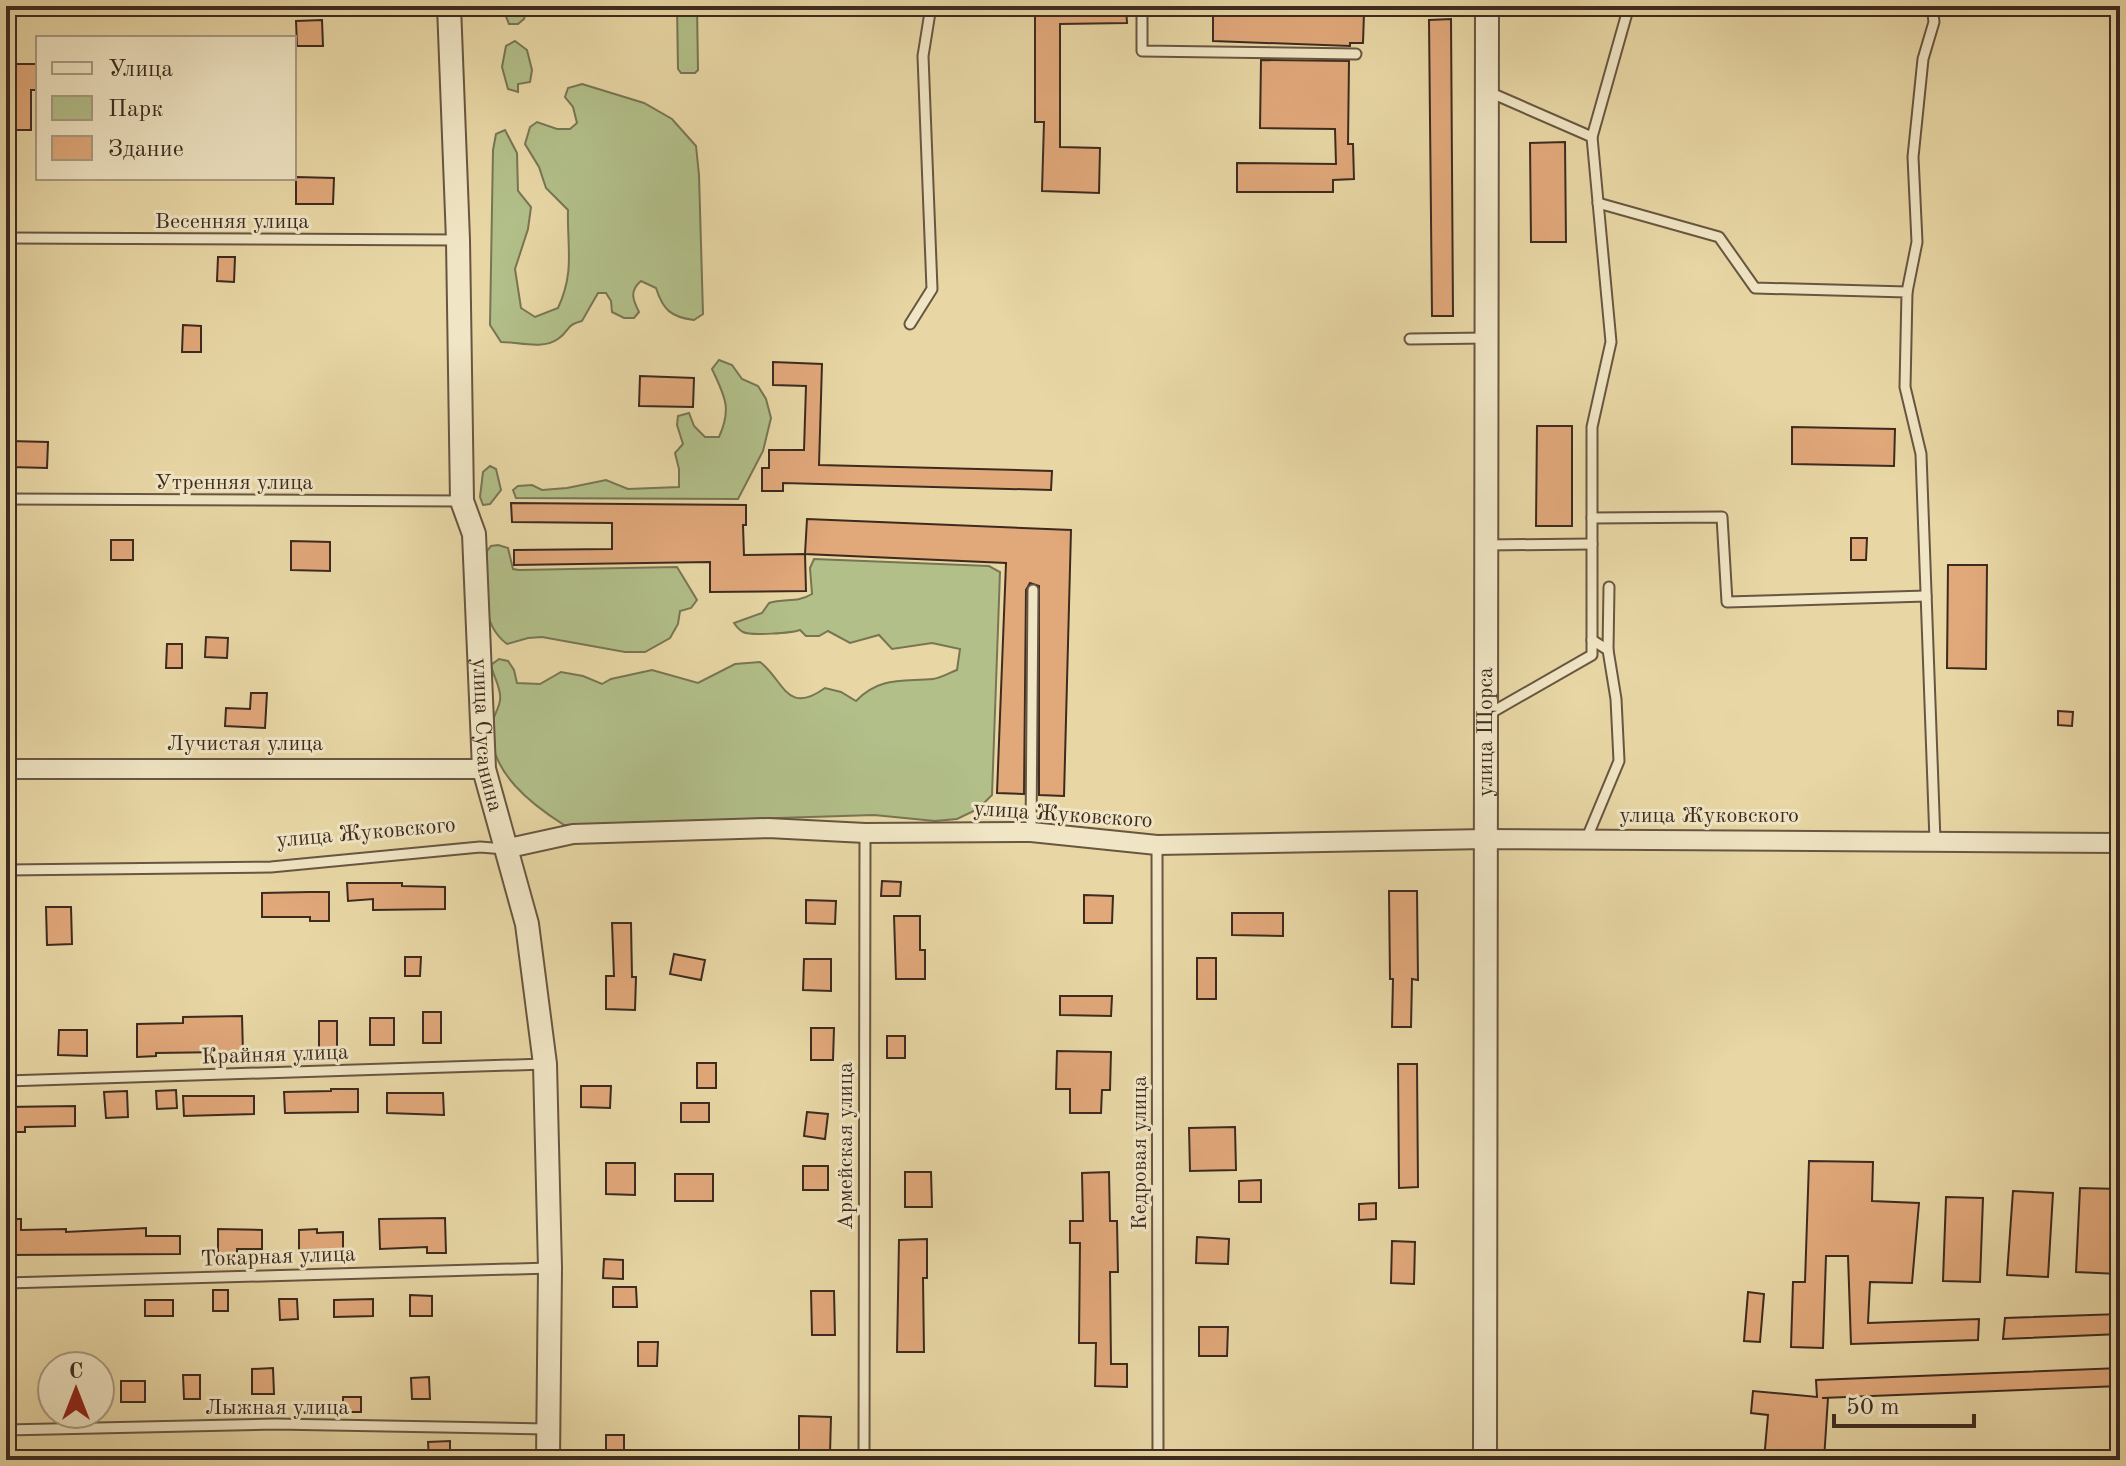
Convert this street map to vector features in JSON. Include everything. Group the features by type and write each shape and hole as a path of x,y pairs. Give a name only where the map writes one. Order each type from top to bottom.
{"street":[{"name":"улица Сусанина","path":"449,6 458,240 462,501 474,534 484,769 527,924 545,1064 550,1268 548,1460"},
{"name":"улица Щорса","path":"1485,1460 1487,6"},
{"name":"Лучистая улица","path":"6,769 484,769"},
{"name":"улица Жуковского","path":"505,849 573,834 768,828 865,833 1031,832 1157,845 1486,839 2120,843"}],"lane":[{"path":"910,324 932,289 923,56 931,6"},
{"path":"1142,6 1142,51 1356,54"},
{"path":"1486,716 1592,655 1592,427 1611,342 1592,137 1629,6"},
{"path":"1932,6 1934,22 1923,59 1914,143 1917,242 1907,292 1905,387 1921,454 1935,841"},
{"path":"1487,91 1592,137"},
{"path":"1598,203 1719,237 1755,288 1907,292"},
{"name":"Весенняя улица","path":"6,238 458,240"},
{"path":"1410,339 1487,338"},
{"name":"Утренняя улица","path":"6,499 462,501"},
{"path":"1592,518 1722,517 1727,602 1926,596"},
{"path":"1486,545 1592,544"},
{"path":"1586,840 1619,761 1616,699 1608,650 1609,587"},
{"path":"1031,832 1033,590"},
{"path":"1592,640 1608,650"},
{"name":"Армейская улица","path":"864,1460 865,833"},
{"name":"Кедровая улица","path":"1157,845 1158,1460"},
{"name":"улица Жуковского","path":"6,870 271,867 480,847 505,849"},
{"name":"Крайняя улица","path":"6,1081 545,1064"},
{"name":"Токарная улица","path":"6,1283 550,1268"},
{"name":"Лыжная улица","path":"6,1430 275,1424 548,1429"}],"green space":[{"path":"528,6 524,19 518,24 509,24 502,7"},
{"path":"677,6 697,6 698,70 695,73 681,73 678,69"},
{"path":"515,41 527,50 532,70 530,82 518,84 518,92 508,89 502,67 506,46"},
{"path":"582,84 644,103 672,119 696,146 703,314 694,320 679,317 665,307 656,288 641,281 634,292 639,312 634,318 624,318 612,312 606,293 598,293 582,321 573,324 552,342 538,345 501,342 490,325 493,150 496,134 505,130 517,153 518,191 531,207 528,229 515,269 521,308 535,317 558,308 563,295 569,259 568,210 546,188 539,167 525,144 530,127 537,122 557,129 570,129 577,123 573,107 565,97 568,88"},
{"path":"719,360 732,365 742,379 758,386 766,399 771,418 763,451 738,499 516,498 513,490 518,486 532,485 542,490 606,480 628,489 679,487 675,453 683,444 677,425 678,416 689,413 694,426 705,437 719,437 723,427 725,403 712,369"},
{"path":"490,466 496,469 501,490 490,504 483,505 480,497 483,472"},
{"path":"491,546 508,548 513,569 519,570 677,567 697,600 691,608 680,611 678,624 670,638 645,652 625,652 542,637 507,644 492,625 486,602 487,551"},
{"path":"814,559 989,566 1000,572 992,795 978,809 957,819 935,821 874,815 564,825 526,797 505,773 493,746 491,730 500,696 491,665 499,659 508,661 517,683 540,684 561,672 602,684 652,670 698,683 735,664 760,662 794,697 812,696 825,688 841,692 856,701 883,684 936,678 957,670 960,649 932,643 892,649 879,635 850,643 828,631 819,636 806,636 800,630 754,634 738,628 734,623 762,613 769,603 812,594 810,568"}],"building":[{"path":"1035,6 1126,6 1127,23 1060,24 1060,147 1100,148 1099,193 1042,191 1044,122 1035,122"},
{"path":"1213,12 1364,13 1363,43 1350,43 1350,46 1213,41"},
{"path":"1451,19 1453,316 1432,316 1429,20"},
{"path":"322,20 323,46 297,46 296,21"},
{"path":"1261,60 1349,61 1348,144 1353,144 1354,179 1333,180 1333,192 1237,192 1237,163 1336,164 1335,129 1260,128"},
{"path":"15,64 36,64 36,90 31,90 31,130 6,130 6,108 14,108"},
{"path":"1565,142 1566,242 1531,242 1530,143"},
{"path":"296,177 334,178 333,204 296,204"},
{"path":"218,257 235,257 234,282 217,281"},
{"path":"183,325 201,326 201,352 182,352"},
{"path":"773,362 822,364 819,465 1052,471 1051,490 783,483 783,491 762,491 762,468 769,468 769,450 804,450 806,386 773,385"},
{"path":"640,376 694,378 693,407 639,406"},
{"path":"1537,426 1572,426 1572,526 1536,526"},
{"path":"1792,427 1895,429 1894,466 1792,464"},
{"path":"10,441 48,442 47,468 10,467"},
{"path":"511,503 746,505 744,555 805,554 806,591 710,592 710,562 514,565 514,550 612,549 612,523 512,522"},
{"path":"807,519 1071,530 1064,796 1039,795 1039,586 1030,583 1026,590 1024,794 997,793 1006,563 805,554"},
{"path":"1851,538 1867,538 1866,560 1851,560"},
{"path":"111,540 133,540 133,560 111,560"},
{"path":"291,541 330,542 330,571 291,570"},
{"path":"1948,565 1987,565 1986,669 1947,668"},
{"path":"206,637 228,638 227,658 205,657"},
{"path":"167,644 182,644 182,668 166,668"},
{"path":"251,693 267,693 265,728 225,726 226,708 250,709"},
{"path":"2058,711 2073,712 2072,726 2058,725"},
{"path":"882,881 901,882 900,896 881,896"},
{"path":"347,883 445,887 445,909 373,910 373,899 348,901"},
{"path":"1389,891 1417,891 1418,980 1412,979 1411,1027 1392,1027"},
{"path":"329,892 329,921 310,921 310,917 262,917 262,893"},
{"path":"1084,895 1113,896 1112,923 1084,923"},
{"path":"806,900 836,901 835,924 806,923"},
{"path":"46,907 71,907 72,944 47,945"},
{"path":"1232,913 1283,913 1283,936 1232,935"},
{"path":"894,916 920,916 920,950 925,950 925,979 896,979"},
{"path":"612,923 631,923 632,977 636,977 635,1010 606,1009 606,976 614,976"},
{"path":"674,954 705,960 701,980 670,974"},
{"path":"405,957 421,957 420,976 405,976"},
{"path":"1197,958 1216,958 1216,999 1197,999"},
{"path":"804,959 831,959 831,991 803,990"},
{"path":"1060,996 1112,996 1111,1016 1060,1015"},
{"path":"423,1012 441,1012 441,1043 423,1043"},
{"path":"242,1016 243,1054 156,1053 156,1056 137,1057 137,1024 183,1023 183,1017"},
{"path":"370,1018 394,1018 394,1045 370,1045"},
{"path":"319,1021 337,1021 337,1047 319,1048"},
{"path":"811,1028 834,1028 833,1060 811,1060"},
{"path":"59,1030 87,1030 87,1056 58,1055"},
{"path":"887,1036 905,1036 905,1058 887,1058"},
{"path":"1057,1051 1111,1052 1110,1090 1102,1090 1101,1113 1070,1113 1070,1089 1056,1089"},
{"path":"697,1063 716,1063 716,1088 697,1088"},
{"path":"1398,1064 1417,1064 1418,1187 1399,1188"},
{"path":"581,1086 611,1086 610,1108 581,1107"},
{"path":"358,1089 358,1112 285,1113 284,1092"},
{"path":"176,1090 177,1108 157,1109 156,1091"},
{"path":"127,1091 128,1117 106,1118 104,1092"},
{"path":"387,1093 443,1093 444,1115 387,1113"},
{"path":"183,1096 254,1096 254,1114 184,1116"},
{"path":"681,1103 709,1103 709,1122 681,1122"},
{"path":"75,1106 75,1126 25,1127 25,1132 6,1132 6,1107"},
{"path":"807,1112 828,1114 825,1139 804,1136"},
{"path":"1235,1127 1236,1170 1190,1171 1189,1128"},
{"path":"1809,1161 1873,1162 1872,1201 1919,1203 1912,1283 1870,1282 1868,1323 1979,1319 1978,1340 1851,1344 1848,1256 1826,1256 1823,1348 1791,1347 1793,1282 1805,1282"},
{"path":"606,1163 635,1163 635,1195 606,1194"},
{"path":"803,1166 828,1166 828,1190 803,1190"},
{"path":"905,1172 931,1172 932,1207 905,1207"},
{"path":"1109,1172 1110,1221 1117,1221 1118,1272 1110,1272 1111,1364 1127,1364 1127,1387 1095,1386 1096,1343 1079,1343 1080,1243 1070,1243 1070,1221 1083,1221 1082,1173"},
{"path":"675,1174 713,1174 713,1201 675,1201"},
{"path":"1261,1180 1261,1202 1239,1202 1239,1181"},
{"path":"2080,1188 2120,1189 2119,1274 2076,1272"},
{"path":"2013,1191 2053,1193 2048,1277 2007,1275"},
{"path":"1946,1197 1983,1198 1980,1282 1943,1281"},
{"path":"1376,1203 1376,1219 1359,1220 1359,1204"},
{"path":"445,1218 446,1253 427,1253 427,1247 380,1249 379,1219"},
{"path":"6,1219 21,1219 21,1230 66,1229 66,1232 146,1228 146,1236 180,1236 180,1254 6,1255"},
{"path":"218,1229 262,1230 262,1249 237,1249 237,1254 218,1254"},
{"path":"317,1229 317,1233 343,1232 343,1261 323,1261 323,1252 299,1253 299,1230"},
{"path":"1197,1237 1229,1239 1228,1264 1196,1263"},
{"path":"927,1239 927,1278 923,1278 924,1352 897,1352 899,1240"},
{"path":"1392,1241 1415,1242 1414,1284 1391,1283"},
{"path":"604,1259 623,1260 623,1279 603,1278"},
{"path":"613,1287 636,1287 637,1307 613,1307"},
{"path":"213,1290 228,1290 228,1311 213,1311"},
{"path":"811,1291 834,1291 835,1335 812,1335"},
{"path":"1748,1292 1764,1294 1760,1342 1744,1341"},
{"path":"410,1295 432,1296 432,1316 410,1316"},
{"path":"279,1299 297,1299 298,1319 280,1320"},
{"path":"373,1299 373,1316 334,1317 334,1300"},
{"path":"145,1300 173,1300 173,1316 145,1316"},
{"path":"2120,1314 2120,1334 2003,1339 2005,1318"},
{"path":"1199,1327 1228,1327 1227,1356 1199,1356"},
{"path":"638,1342 658,1342 657,1366 638,1366"},
{"path":"273,1368 274,1394 252,1394 252,1369"},
{"path":"2120,1368 2120,1386 1822,1398 1828,1398 1824,1460 1764,1460 1768,1415 1751,1413 1753,1391 1817,1397 1816,1380"},
{"path":"183,1375 200,1375 200,1399 184,1399"},
{"path":"429,1377 430,1399 412,1399 411,1378"},
{"path":"121,1381 145,1381 145,1402 121,1402"},
{"path":"343,1397 361,1397 361,1412 343,1412"},
{"path":"799,1416 831,1417 830,1454 799,1454"},
{"path":"606,1435 624,1435 624,1452 606,1453"},
{"path":"450,1441 450,1460 429,1460 428,1442"}]}
